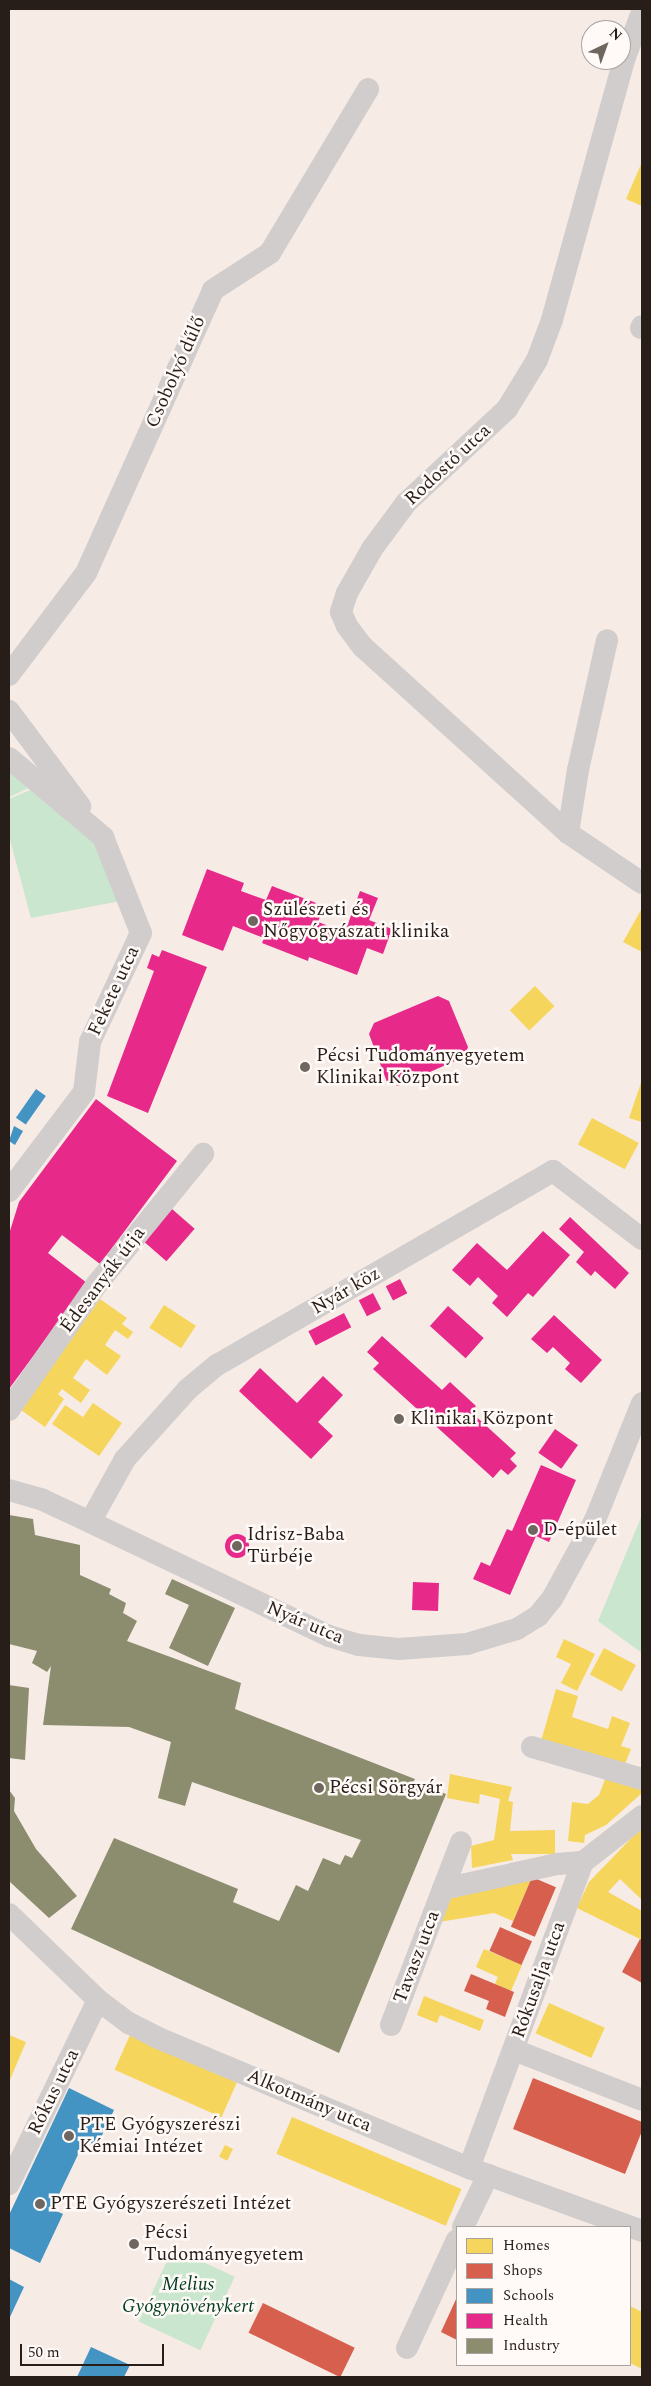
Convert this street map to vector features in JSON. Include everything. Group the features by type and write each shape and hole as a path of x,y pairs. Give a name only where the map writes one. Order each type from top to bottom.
{"street":[{"name":"Rodostó utca","path":"642,12 624,60 552,320 538,360 507,410 406,503 372,549 347,593 341,612 347,626 363,647 568,833 642,883"},
{"name":"Csobolyó dűlő","path":"9,676 86,573 213,290 270,253 368,89"},
{"path":"568,833 578,770 606,640"},
{"path":"9,711 103,837"},
{"name":"Fekete utca","path":"9,758 103,837 141,933 90,1042 84,1092 9,1190"},
{"name":"Édesanyák útja","path":"9,1410 98,1284 203,1154"},
{"name":"Nyár köz","path":"90,1522 125,1459 188,1389 217,1365 553,1171 642,1239"},
{"name":"Nyár utca","path":"9,1490 43,1500 329,1636 360,1645 399,1649 486,1641 529,1623 552,1599 595,1520 639,1418"},
{"path":"532,1747 642,1779"},
{"path":"583,1862 642,1816"},
{"name":"Tavasz utca","path":"391,2025 461,1842"},
{"name":"Tavasz utca","path":"443,1889 558,1864 583,1862"},
{"name":"Rókusalja utca","path":"463,2226 514,2050 583,1862"},
{"name":"Alkotmány utca","path":"9,1914 98,2000 129,2023 156,2037 478,2172 628,2226"},
{"name":"Rókus utca","path":"9,2184 98,2000"},
{"path":"514,2050 642,2100"},
{"path":"407,2348 456,2242"}],"green space":[{"path":"9,766 33,786 9,797"},
{"path":"35,788 99,843 121,901 31,918 9,836 9,799"},
{"path":"642,1515 642,1653 598,1621"},
{"name":"Melius Gyógynövénykert","path":"173,2248 235,2277 200,2350 139,2321"}],"building: Homes":[{"path":"642,162 642,206 626,199"},
{"path":"642,911 642,952 623,942"},
{"path":"535,986 554,1006 529,1030 510,1010"},
{"path":"642,1080 642,1122 629,1118"},
{"path":"592,1118 639,1143 625,1169 578,1144"},
{"path":"100,1299 127,1318 122,1324 133,1332 128,1339 115,1330 105,1345 121,1356 107,1375 86,1359 73,1378 90,1390 81,1403 62,1389 58,1394 64,1399 45,1427 21,1410"},
{"path":"164,1305 196,1326 181,1348 149,1328"},
{"path":"93,1403 122,1423 99,1456 52,1424 65,1405 83,1417"},
{"path":"564,1639 595,1654 577,1691 561,1683 571,1664 556,1657"},
{"path":"604,1648 636,1665 622,1691 590,1674"},
{"path":"556,1689 578,1696 572,1717 608,1729 612,1716 630,1723 621,1746 631,1749 623,1769 541,1741"},
{"path":"450,1774 512,1787 508,1801 513,1802 510,1831 555,1830 555,1854 511,1854 513,1860 472,1868 471,1846 494,1840 500,1799 480,1794 479,1804 447,1798"},
{"path":"607,1774 642,1785 642,1793 606,1825 585,1835 584,1843 568,1841 572,1802 588,1804 599,1795"},
{"path":"642,1827 642,1900 620,1879 608,1892 642,1911 642,1940 577,1908 589,1882"},
{"path":"532,1877 513,1921 494,1913 439,1922 448,1896"},
{"path":"484,1949 522,1965 511,1991 495,1984 498,1977 476,1967"},
{"path":"424,1996 484,2020 480,2031 440,2015 437,2023 417,2015"},
{"path":"549,2003 605,2028 591,2058 536,2033"},
{"path":"9,2035 26,2042 9,2082"},
{"path":"130,2035 237,2083 221,2117 115,2070"},
{"path":"292,2117 461,2189 446,2226 276,2154"},
{"path":"225,2145 233,2149 227,2161 219,2157"},
{"path":"631,2306 642,2312 642,2369 631,2364"}],"building: Shops":[{"path":"532,1877 556,1887 535,1937 511,1927"},
{"path":"500,1927 532,1941 521,1965 489,1951"},
{"path":"640,1939 642,1940 642,1983 622,1972"},
{"path":"471,1974 514,1992 505,2017 486,2009 489,2001 464,1991"},
{"path":"533,2078 642,2122 642,2131 625,2174 513,2129"},
{"path":"456,2299 456,2340 441,2332"},
{"path":"263,2303 355,2348 339,2377 249,2333"}],"building: Schools":[{"path":"36,1089 46,1096 26,1125 16,1118"},
{"path":"14,1126 23,1131 15,1145 9,1141"},
{"path":"69,2088 114,2110 97,2146 85,2140 52,2209 63,2214 40,2263 9,2248 9,2215"},
{"path":"9,2279 24,2287 9,2319"},
{"path":"91,2347 130,2365 124,2377 77,2377"}],"building: Health":[{"name":"Szülészeti és Nőgyógyászati klinika","path":"207,869 244,883 241,891 266,900 272,886 324,906 318,922 345,932 360,891 378,898 369,920 392,929 383,954 367,948 357,975 309,957 308,961 262,943 264,938 233,926 223,951 182,935"},
{"path":"162,950 207,967 148,1113 107,1096 154,971 147,968 152,954 159,957"},
{"path":"438,996 449,1001 468,1047 464,1057 398,1086 387,1082 369,1034 374,1023"},
{"path":"96,1099 177,1161 100,1264 62,1235 48,1253 87,1283 9,1389 9,1234 19,1202"},
{"path":"172,1209 195,1229 166,1261 144,1241"},
{"path":"570,1217 629,1273 615,1289 595,1271 591,1276 576,1262 584,1252 559,1229"},
{"path":"543,1231 570,1255 533,1297 528,1293 507,1317 492,1303 498,1296 478,1277 470,1286 452,1270 477,1243 507,1270"},
{"path":"400,1279 407,1293 393,1301 386,1286"},
{"path":"373,1293 381,1309 367,1316 359,1300"},
{"path":"448,1306 484,1338 466,1358 430,1326"},
{"path":"344,1313 351,1327 316,1345 308,1331"},
{"path":"554,1315 602,1360 581,1383 565,1369 570,1363 553,1347 547,1353 531,1339"},
{"path":"382,1336 442,1390 450,1382 476,1406 471,1412 516,1453 510,1459 517,1466 508,1475 501,1469 493,1478 373,1369 379,1363 367,1352"},
{"path":"260,1368 297,1403 323,1376 343,1395 318,1422 333,1436 311,1459 239,1391"},
{"path":"555,1429 578,1445 561,1469 538,1453"},
{"name":"D-épület","path":"541,1465 576,1480 549,1542 536,1536 510,1595 473,1579 481,1562 490,1566 507,1529 512,1531"},
{"name":"Idrisz-Baba Türbéje","path":"237,1534 245,1538 249,1546 245,1554 237,1558 229,1554 225,1546 229,1538"},
{"path":"413,1582 439,1583 438,1611 412,1610"}],"building: Industry":[{"name":"Pécsi Sörgyár","path":"9,1515 33,1519 35,1535 80,1545 80,1575 111,1589 109,1594 126,1603 123,1613 137,1621 127,1641 241,1683 235,1709 415,1779 413,1783 446,1794 339,2053 71,1929 114,1838 238,1889 233,1902 279,1921 296,1885 308,1891 323,1858 340,1865 345,1855 352,1858 361,1840 192,1782 185,1806 158,1798 171,1742 129,1727 43,1725 51,1666 47,1672 32,1663 37,1651 9,1644"},
{"path":"172,1579 235,1608 208,1666 169,1648 189,1605 165,1594"},
{"path":"9,1685 29,1688 25,1760 9,1758"},
{"path":"9,1790 15,1798 14,1811 36,1849 77,1896 49,1918 9,1881"}],"place":[{"name":"Szülészeti és Nőgyógyászati klinika","path":"253,921"},
{"name":"Pécsi Tudományegyetem Klinikai Központ","path":"305,1067"},
{"name":"Klinikai Központ","path":"399,1419"},
{"name":"D-épület","path":"533,1530"},
{"name":"Idrisz-Baba Türbéje","path":"237,1546"},
{"name":"Pécsi Sörgyár","path":"319,1788"},
{"name":"PTE Gyógyszerészi Kémiai Intézet","path":"69,2136"},
{"name":"PTE Gyógyszerészeti Intézet","path":"40,2204"},
{"name":"Pécsi Tudományegyetem","path":"134,2244"}]}
